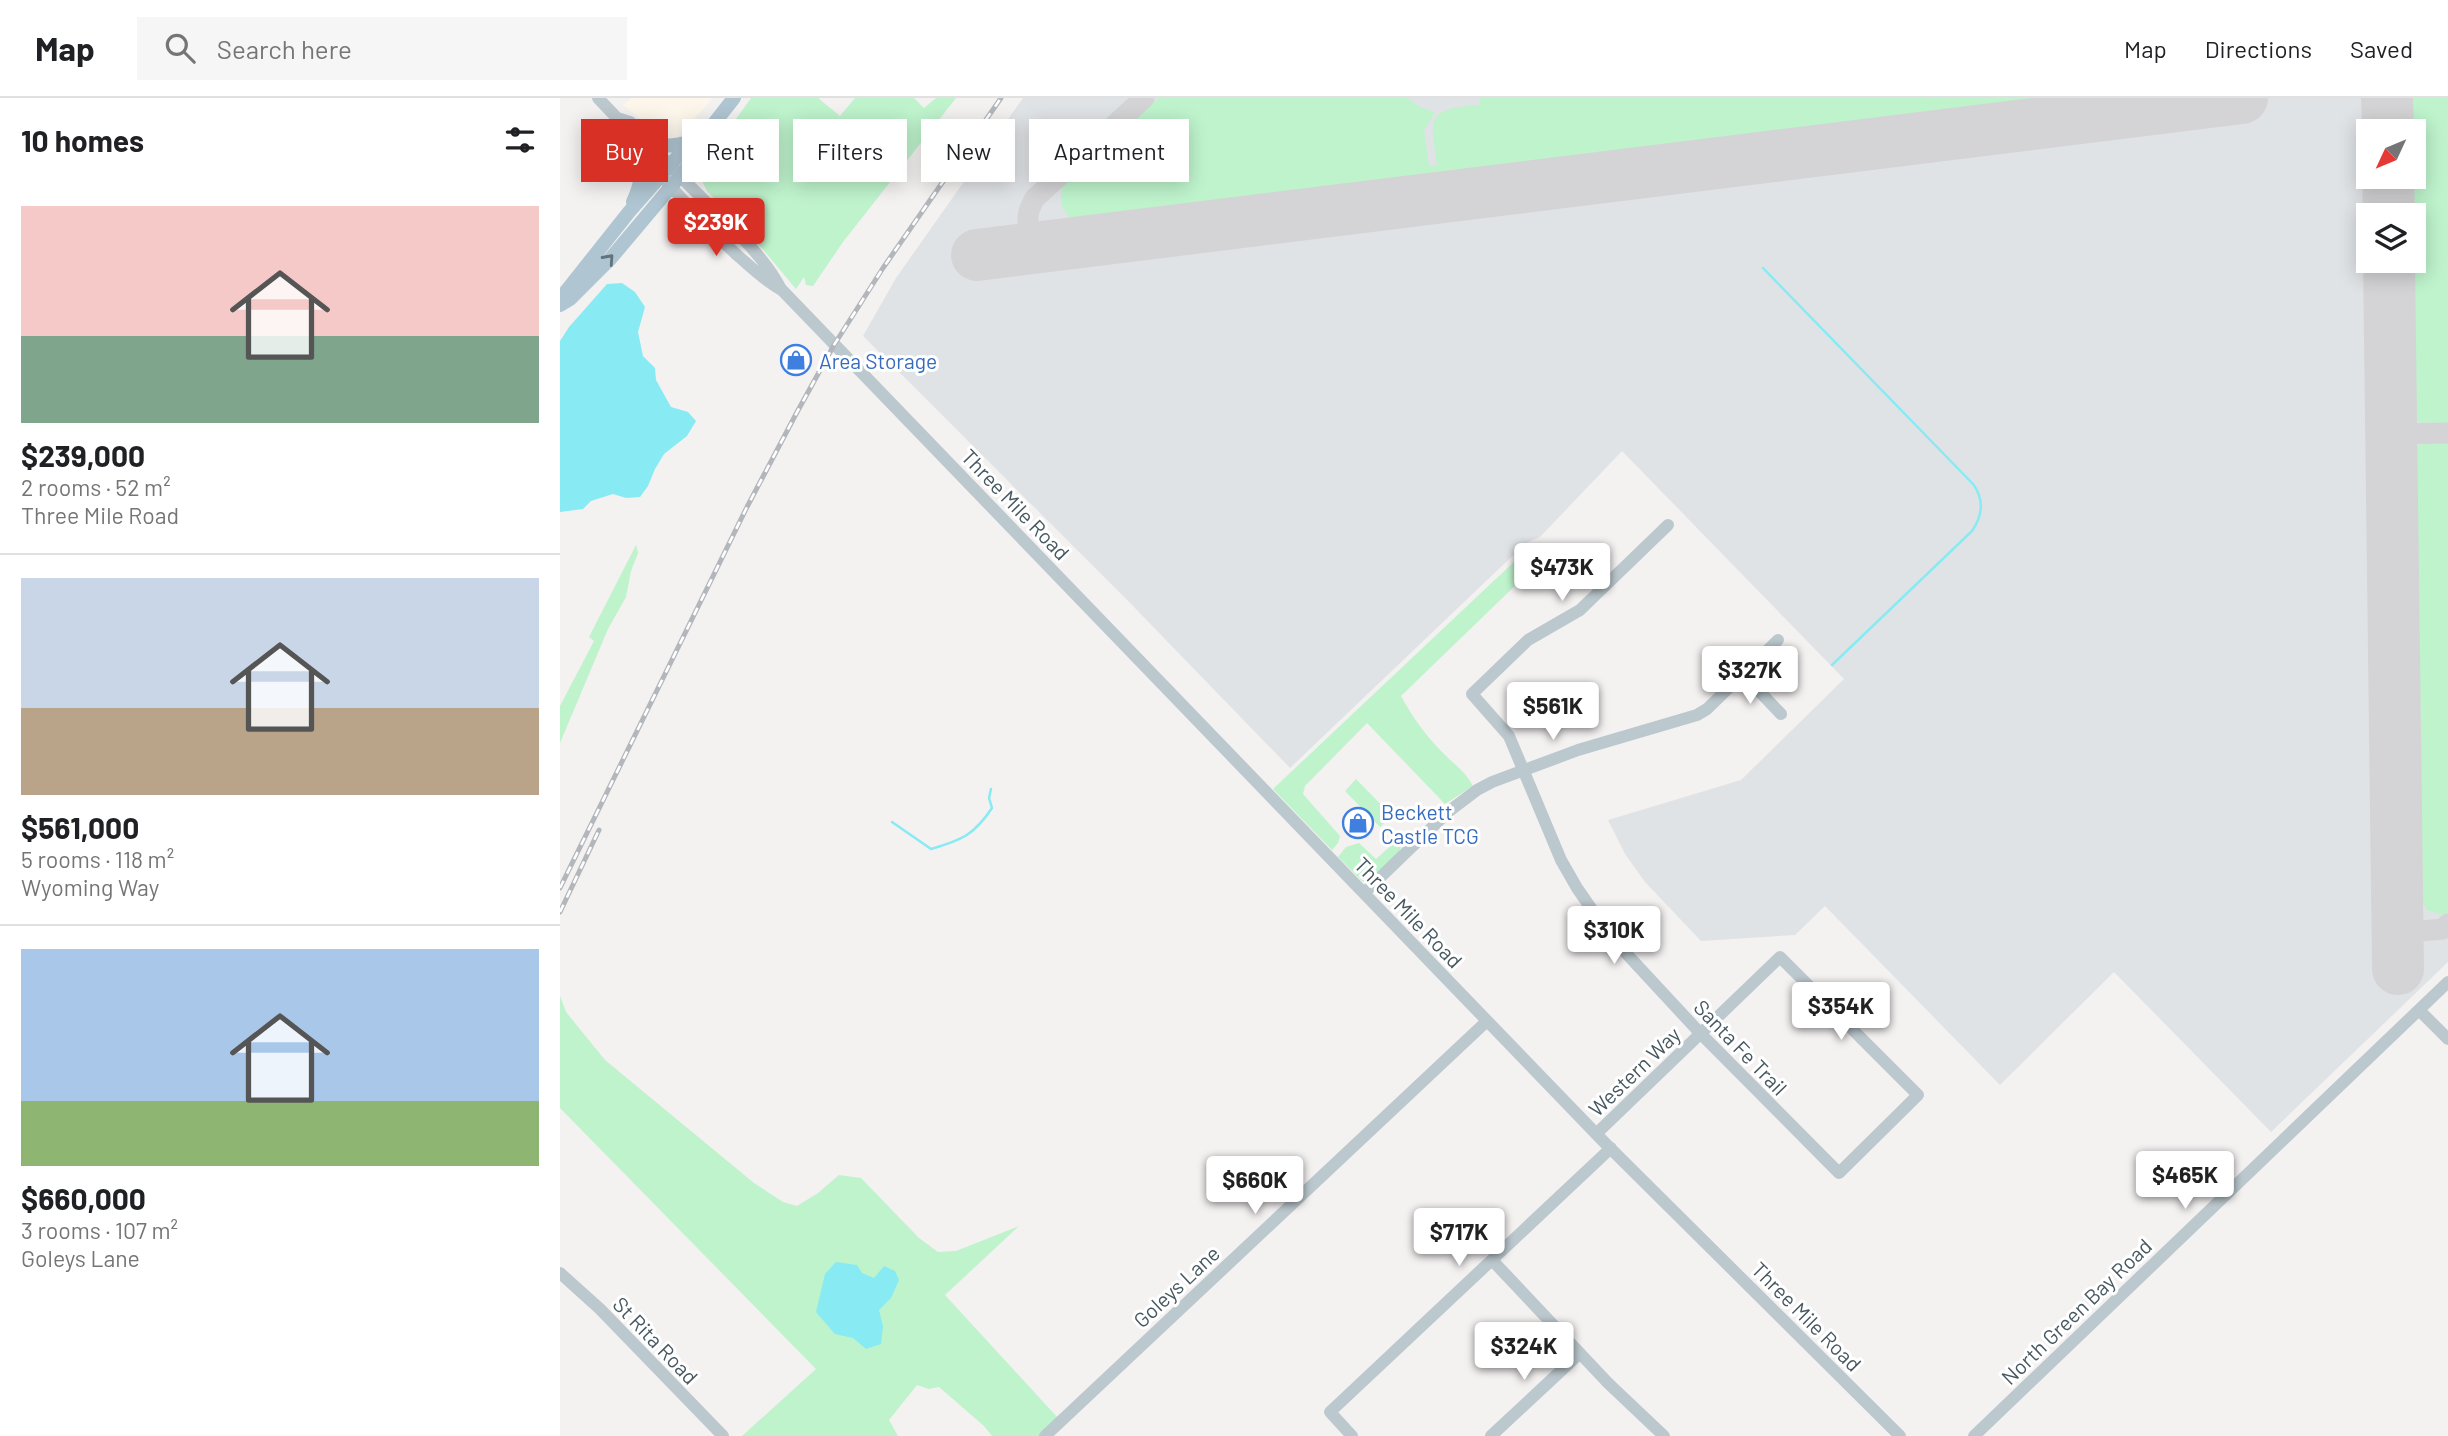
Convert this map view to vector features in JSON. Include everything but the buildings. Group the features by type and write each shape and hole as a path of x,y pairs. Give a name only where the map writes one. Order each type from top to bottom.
{"main road":[{"path":"718,119 734,98"},
{"path":"560,299 629,212 671,180 682,159"},
{"path":"560,305 570,299 611,258 682,168"},
{"path":"629,212 641,182"}],"street":[{"path":"598,98 620,119"},
{"path":"668,176 671,180"},
{"name":"Three Mile Road","path":"671,180 695,192 749,244 774,276 780,289"},
{"name":"Three Mile Road","path":"671,180 711,231 780,289 1596,1134 1900,1436"},
{"name":"Santa Fe Trail","path":"1668,525 1580,610 1528,640 1472,694 1509,736 1552,843 1593,913 1630,959 1839,1174"},
{"path":"1364,893 1462,800 1492,782 1578,750 1697,715 1778,640"},
{"path":"1743,674 1781,714"},
{"name":"Western Way","path":"1596,1134 1780,957 1918,1095 1839,1174"},
{"name":"North Green Bay Road","path":"1974,1436 2448,982"},
{"path":"2419,1010 2448,1040"},
{"name":"Goleys Lane","path":"1045,1436 1487,1021"},
{"path":"1352,1436 1330,1412 1611,1149"},
{"path":"1492,1260 1664,1436"},
{"name":"St Rita Road","path":"560,1273 600,1309 723,1436"},
{"path":"1491,1436 1580,1353"}],"shaded area":[{"path":"631,98 712,99 694,119 682,119 682,133 678,137 668,140 668,119 641,119 623,105"},
{"path":"1023,98 2448,98 2448,962 2271,1132 2114,972 2000,1085 1825,906 1795,935 1701,941 1645,882 1625,854 1608,820 1741,780 1844,679 1622,451 1540,537 1526,543 1290,768 1131,604 863,336 896,278 964,182 1015,182 1015,119 1008,119"}],"green space":[{"path":"751,98 818,98 840,116 855,98 914,98 924,108 936,98 956,98 940,119 921,119 921,143 907,160 907,119 793,119 793,182 890,182 813,286 806,285 804,277 796,289 755,240 707,191 702,182 779,182 779,119 736,119"},
{"path":"1159,98 1407,98 1420,107 1435,112 1424,131 1429,166 1437,165 1433,135 1436,118 1450,109 1480,105 1480,98 2103,98 1086,224 1078,222 1063,208 1061,196 1065,182 1189,182 1189,119 1133,119"},
{"path":"2413,98 2448,98 2448,424 2418,422 2407,405 2406,273 2426,273 2426,203 2405,203 2405,189 2426,189 2426,119 2404,119 2409,101"},
{"path":"2429,442 2448,442 2448,913 2443,915 2427,910 2413,879 2408,463 2415,448"},
{"path":"1533,544 1542,554 1521,580 1401,696 1426,734 1473,786 1445,804 1367,723 1305,786 1303,794 1340,836 1332,850 1273,789"},
{"path":"636,545 638,553 626,597 608,629 560,743 560,706 594,641 589,637"},
{"path":"1356,779 1392,816 1380,827 1345,791"},
{"path":"1395,842 1401,847 1399,853 1369,882 1362,881 1338,857 1346,847 1359,843 1376,859"},
{"path":"560,996 566,1012 605,1060 754,1183 783,1202 797,1206 839,1175 861,1178 919,1238 938,1252 956,1251 1019,1226 945,1295 1058,1418 1039,1436 992,1436 939,1387 929,1389 917,1385 889,1420 898,1436 742,1436 816,1369 560,1108"}],"water":[{"path":"622,283 635,292 645,307 638,332 643,356 655,368 656,380 671,407 688,412 696,421 687,436 664,454 640,497 626,498 613,494 591,501 583,509 560,512 560,341 607,284"},
{"path":"836,1262 857,1265 862,1273 874,1278 884,1266 895,1271 899,1280 891,1298 879,1310 883,1326 881,1344 866,1349 853,1338 835,1334 816,1312 825,1274"}],"waterway":[{"path":"1763,268 1973,484 1980,501 1980,513 1972,531 1832,665"},
{"path":"892,822 931,849 942,846 959,839 979,825 992,808 989,798 991,789"}],"taxiway":[{"path":"1042,247 1028,223 1035,198 1144,98"},
{"path":"2392,434 2448,433"},
{"path":"2398,933 2443,929 2448,924"}],"runway":[{"path":"977,255 2242,98"},
{"path":"2387,98 2388,119"},
{"path":"2388,189 2389,203"},
{"path":"2389,273 2398,969"}],"railway":[{"path":"560,888 747,507 834,345 883,268 1001,98"},
{"path":"560,912 599,830"}],"place":[{"name":"Area Storage","path":"796,360"},
{"name":"Beckett Castle TCG","path":"1358,823"}]}
